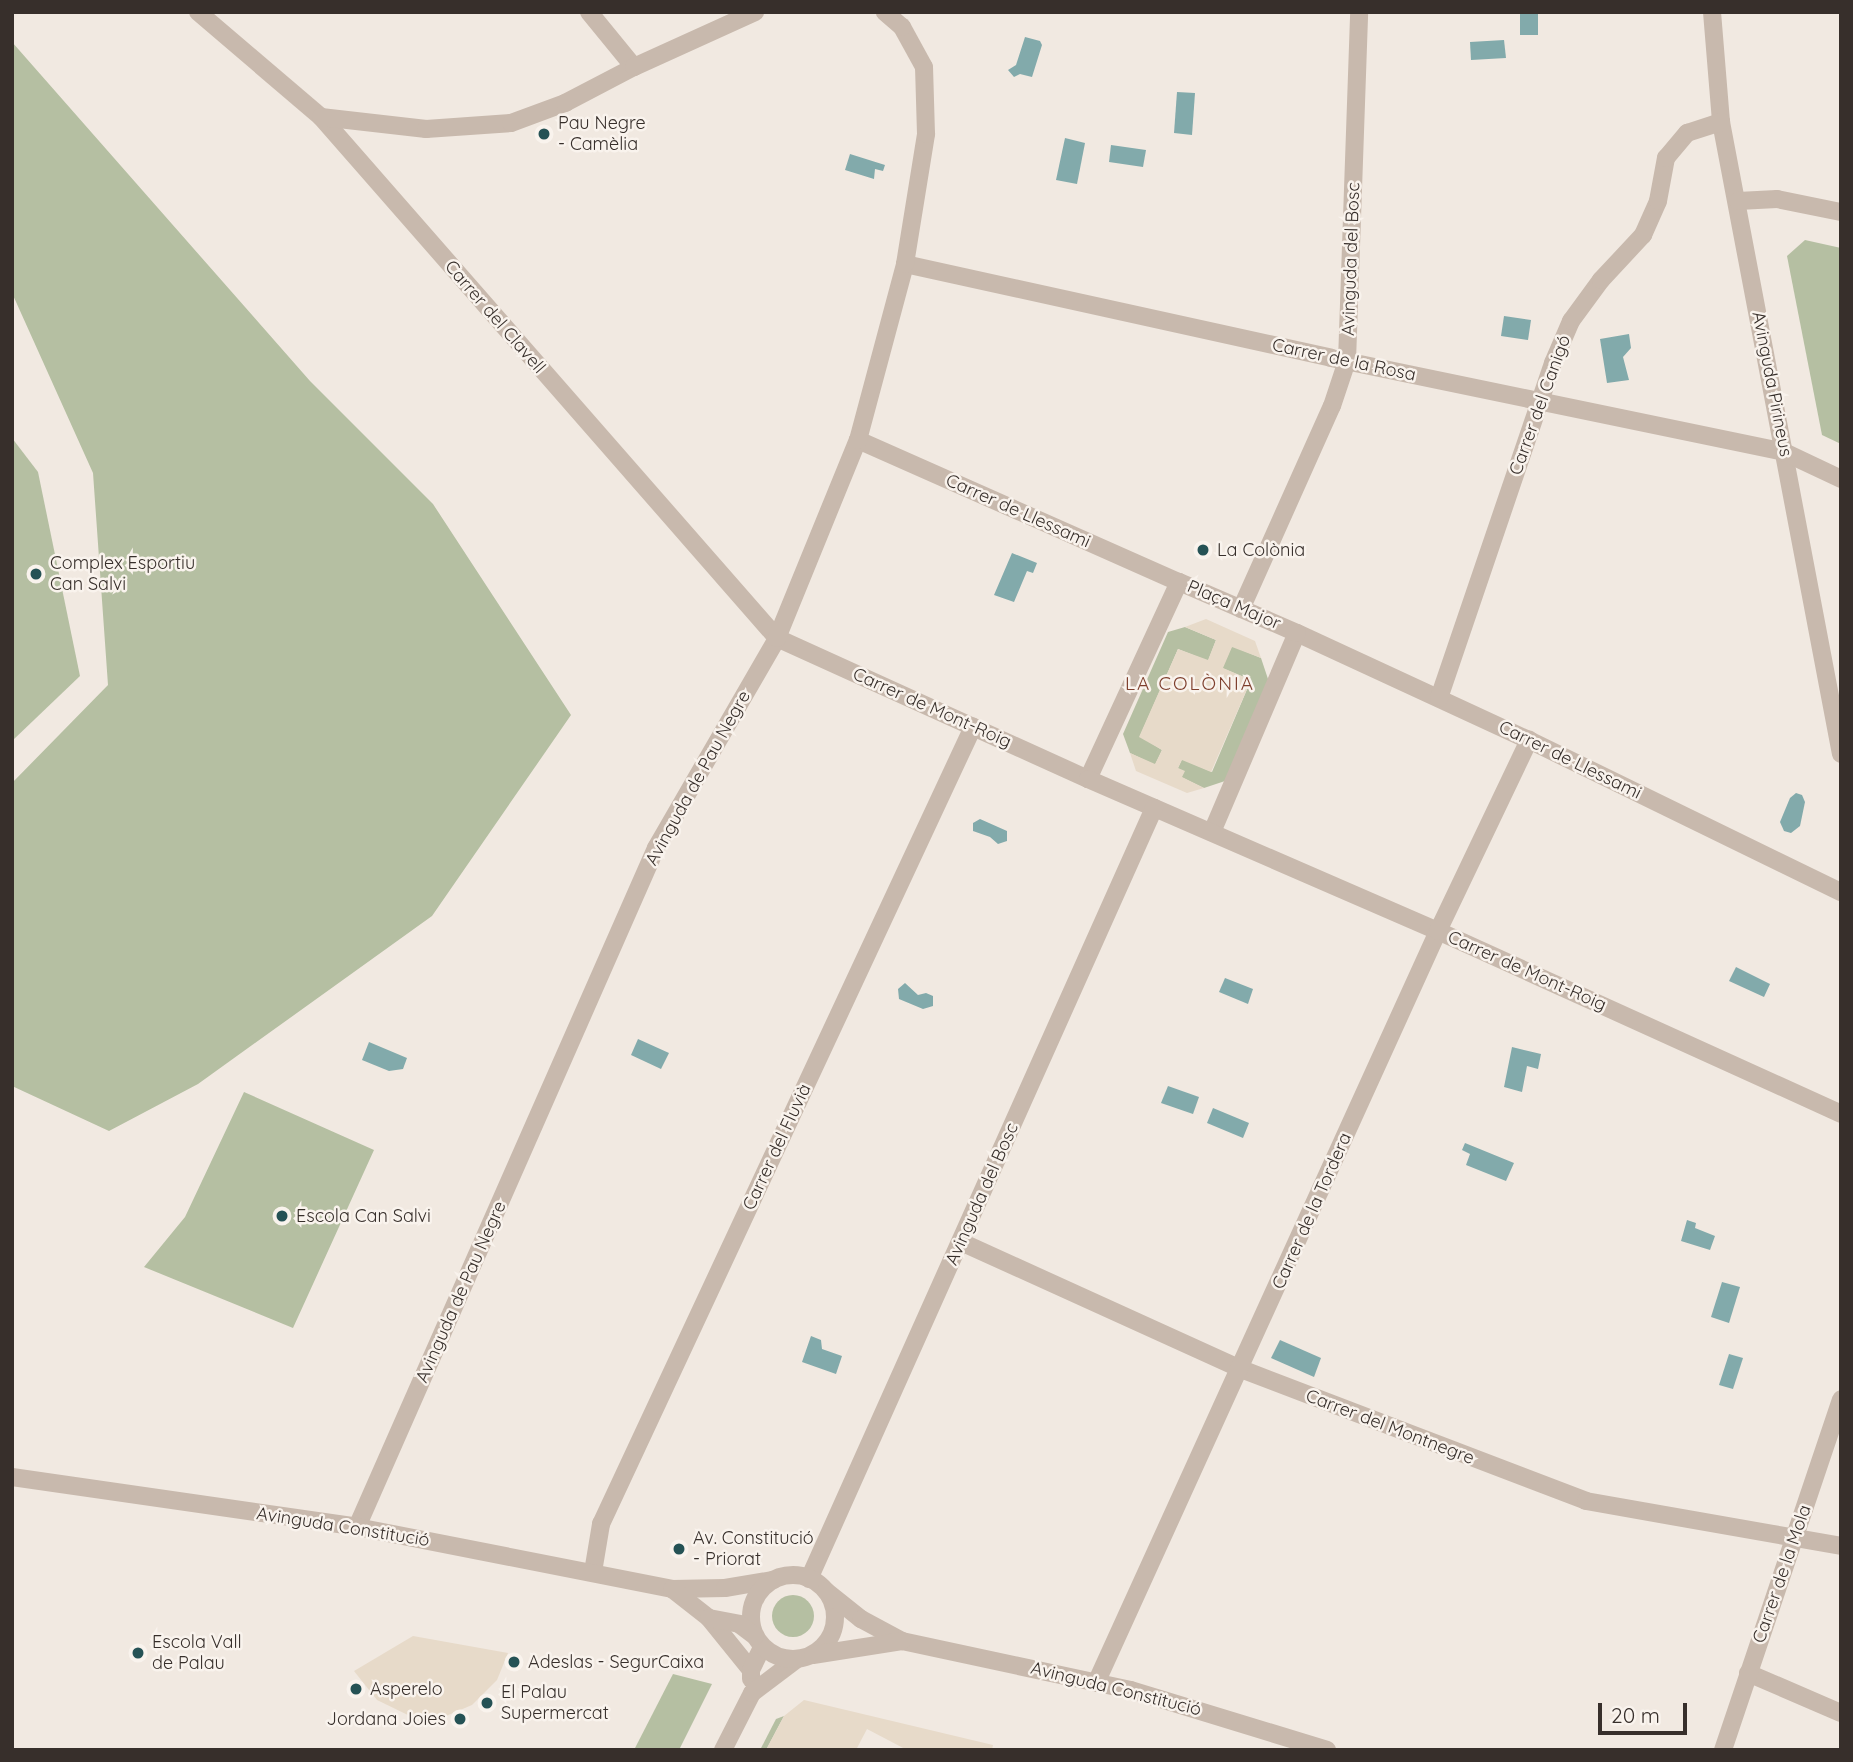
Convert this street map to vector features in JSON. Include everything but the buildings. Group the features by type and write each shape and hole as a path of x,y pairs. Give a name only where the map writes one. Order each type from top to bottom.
{"street":[{"name":"Carrer del Clavell","path":"198,12 321,117 777,638"},
{"path":"589,12 634,67"},
{"path":"321,117 426,129 511,123 565,103 634,67 755,12"},
{"name":"Avinguda de Pau Negre","path":"357,1527 656,848 777,638 858,440 905,264 926,134 923,67 902,27 885,12"},
{"name":"Avinguda del Bosc","path":"1241,609 1332,406 1347,361 1359,12"},
{"name":"Avinguda Pirineus","path":"1712,12 1721,122 1841,754"},
{"name":"Carrer del Canigó","path":"1439,698 1540,401 1571,321 1601,279 1643,235 1658,201 1666,158 1687,133 1721,122"},
{"path":"1738,201 1777,199 1841,212"},
{"name":"Carrer de la Rosa","path":"905,264 1347,361 1784,452 1841,479"},
{"name":"Carrer de Llessami","path":"858,440 1179,582"},
{"name":"Plaça Major","path":"1088,779 1179,582 1297,633 1212,832"},
{"name":"Carrer de Llessami","path":"1297,633 1529,740 1841,892"},
{"name":"Carrer de Mont-Roig","path":"777,638 1088,779"},
{"name":"Carrer del Fluvià","path":"593,1572 601,1524 973,727"},
{"name":"Carrer de la Tordera","path":"1096,1683 1438,931 1529,740"},
{"path":"1088,779 1212,832"},
{"name":"Avinguda del Bosc","path":"808,1579 1154,808"},
{"name":"Carrer de Mont-Roig","path":"1212,832 1438,931 1841,1114"},
{"name":"Carrer del Montnegre","path":"961,1242 1241,1369 1586,1501 1841,1546"},
{"name":"Carrer de la Mola","path":"1723,1750 1841,1399"},
{"name":"Avinguda Constitució","path":"12,1477 357,1527 672,1589 725,1588 773,1580"},
{"path":"723,1750 752,1693 821,1649 834,1628 833,1602 826,1591 808,1579 787,1575 773,1580 755,1598 751,1611 759,1642 751,1670 752,1693"},
{"name":"Avinguda Constitució","path":"672,1589 709,1618 738,1624 759,1642"},
{"name":"Avinguda Constitució","path":"826,1591 861,1619 902,1641 1183,1703 1327,1750"},
{"path":"709,1618 751,1670"},
{"name":"Avinguda Constitució","path":"803,1658 902,1641"},
{"path":"759,1642 772,1654 803,1658"},
{"path":"1748,1673 1841,1713"}],"green space":[{"path":"12,42 310,381 433,504 571,715 432,916 198,1084 109,1131 12,1086 12,783 108,685 93,473 12,293"},
{"path":"1805,240 1841,248 1841,444 1822,435 1787,256"},
{"name":"Complex Esportiu Can Salvi","path":"12,438 38,472 80,676 12,741"},
{"path":"1185,627 1216,640 1208,661 1178,649 1140,736 1162,750 1155,765 1130,753 1123,734 1168,632"},
{"path":"1232,646 1261,658 1269,682 1225,781 1204,788 1181,777 1178,768 1182,759 1212,772 1251,680 1222,668"},
{"path":"244,1092 374,1150 293,1328 144,1267 185,1217"},
{"path":"793,1595 808,1601 814,1616 808,1631 793,1637 778,1631 772,1616 778,1601"},
{"path":"673,1674 712,1684 679,1750 634,1750"},
{"path":"784,1716 766,1750 760,1750 776,1719"}],"shaded area":[{"path":"1206,619 1255,641 1261,658 1232,647 1223,668 1251,680 1211,772 1182,760 1178,768 1185,771 1182,777 1204,788 1187,793 1136,771 1130,753 1155,764 1162,750 1139,737 1178,649 1208,660 1216,640 1185,627"},
{"path":"413,1636 508,1653 497,1680 472,1705 446,1716 412,1717 377,1700 354,1671"},
{"path":"804,1700 993,1745 992,1750 907,1750 867,1729 856,1750 766,1750 784,1716"}],"water":[{"path":"1520,12 1538,12 1538,35 1520,35"},
{"path":"1025,37 1040,41 1042,45 1032,77 1020,74 1014,77 1008,70 1016,65"},
{"path":"1504,40 1506,58 1471,60 1470,42"},
{"path":"1177,92 1195,93 1192,135 1174,133"},
{"path":"1065,138 1085,143 1077,184 1056,180"},
{"path":"1111,145 1146,150 1143,167 1109,162"},
{"path":"850,154 885,165 883,171 875,169 874,179 845,170"},
{"path":"1504,316 1531,320 1528,340 1501,336"},
{"path":"1629,334 1631,348 1623,357 1629,380 1607,383 1600,339"},
{"path":"1012,553 1037,563 1033,573 1027,571 1014,602 994,595"},
{"path":"1796,793 1802,795 1805,802 1800,826 1791,833 1784,831 1780,822 1790,798"},
{"path":"980,819 1007,831 1007,841 998,844 990,837 973,831 973,823"},
{"path":"1736,967 1770,984 1764,997 1729,981"},
{"path":"1225,978 1253,989 1248,1004 1219,992"},
{"path":"905,983 918,995 926,993 933,996 933,1006 923,1009 899,999 898,989"},
{"path":"638,1039 669,1053 661,1069 631,1055"},
{"path":"369,1042 407,1058 403,1069 389,1071 362,1060"},
{"path":"1512,1047 1541,1054 1538,1069 1527,1066 1522,1092 1504,1087"},
{"path":"1168,1086 1199,1097 1193,1114 1161,1103"},
{"path":"1213,1108 1249,1123 1243,1138 1207,1123"},
{"path":"1465,1143 1514,1163 1506,1181 1466,1165 1470,1154 1462,1150"},
{"path":"1687,1220 1696,1223 1695,1228 1715,1236 1710,1250 1681,1241"},
{"path":"1722,1282 1740,1287 1729,1323 1711,1317"},
{"path":"811,1336 821,1340 822,1349 842,1356 836,1374 802,1362"},
{"path":"1280,1340 1321,1358 1314,1377 1271,1358"},
{"path":"1729,1354 1743,1358 1733,1389 1719,1385"}],"place":[{"name":"Pau Negre - Camèlia","path":"544,134"},
{"name":"La Colònia","path":"1203,550"},
{"name":"Complex Esportiu Can Salvi","path":"36,574"},
{"name":"Escola Can Salvi","path":"282,1216"},
{"name":"Av. Constitució - Priorat","path":"679,1549"},
{"name":"Escola Vall de Palau","path":"138,1653"},
{"name":"Adeslas - SegurCaixa","path":"514,1662"},
{"name":"Asperelo","path":"356,1689"},
{"name":"El Palau Supermercat","path":"487,1703"},
{"name":"Jordana Joies","path":"460,1719"}],"district":[{"name":"LA COLÒNIA","path":"1190,684"}]}
